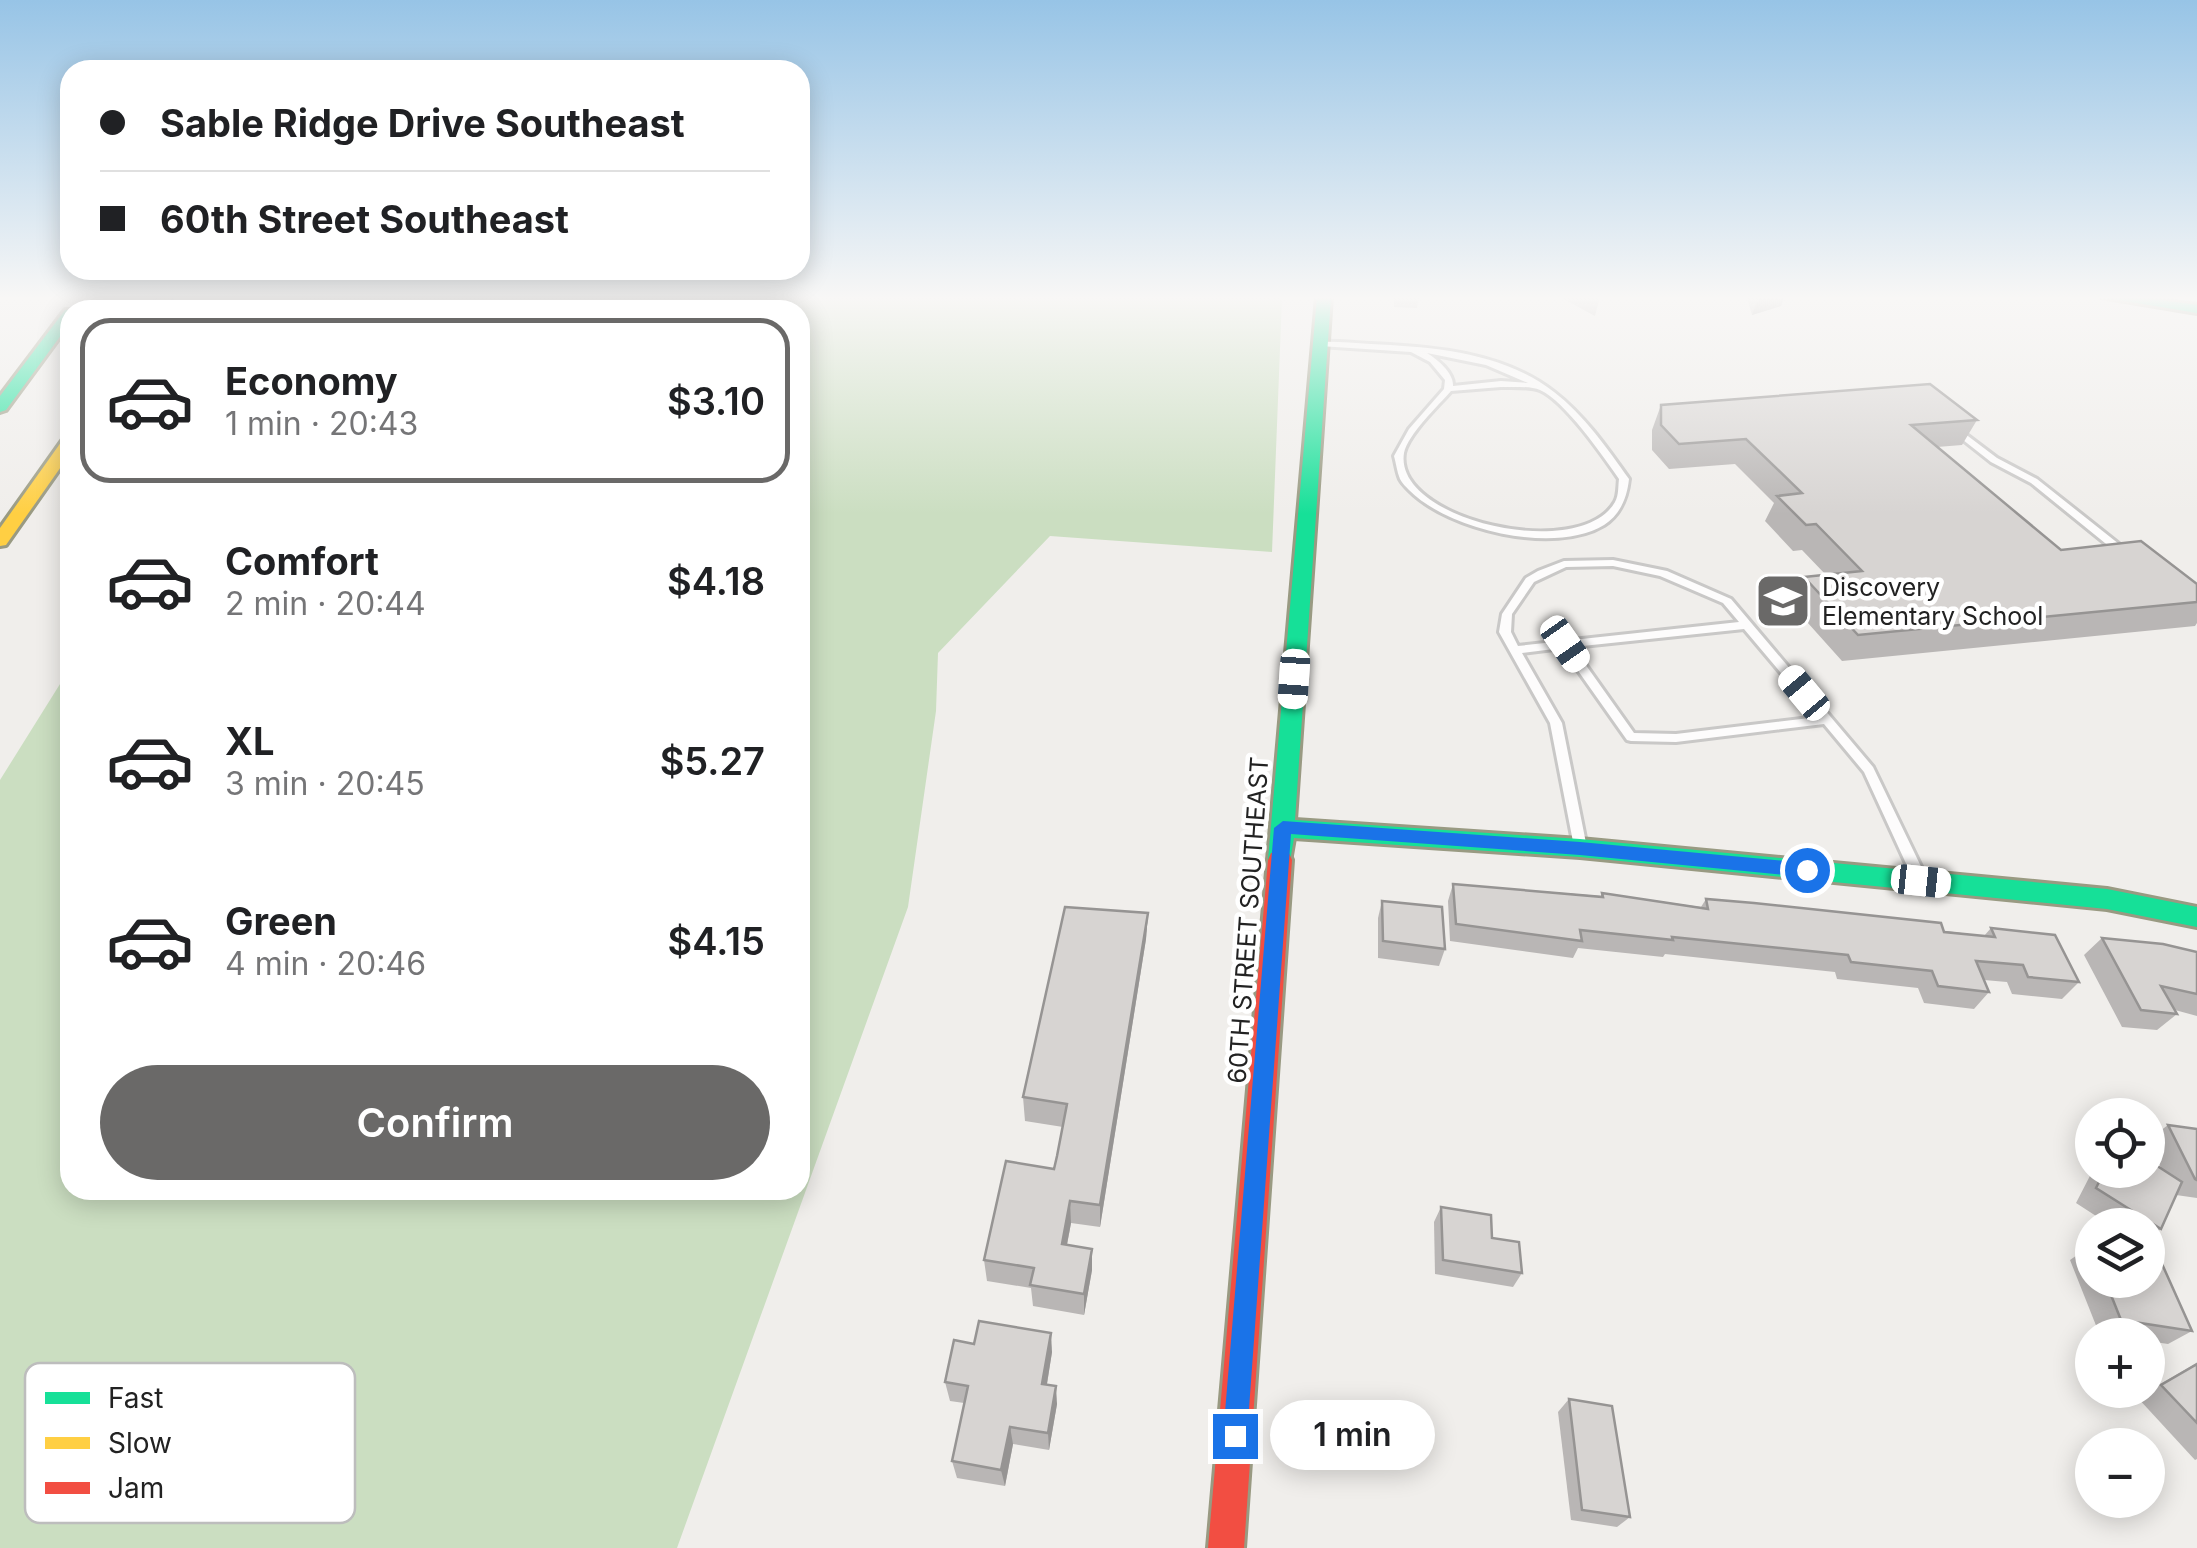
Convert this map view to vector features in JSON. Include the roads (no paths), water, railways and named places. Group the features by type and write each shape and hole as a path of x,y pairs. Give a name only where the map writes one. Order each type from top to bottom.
{"main road":[{"path":"0,407 28,369"},
{"name":"60TH STREET SOUTHEAST","path":"1226,1548 1318,369"},
{"path":"0,541 60,456"},
{"path":"1283,828 1580,848 2108,899 2197,916"}],"lane":[{"path":"1442,369 1449,380 1448,389 1401,448 1398,461 1407,482 1426,502 1490,530 1539,536 1588,530 1604,522 1620,502 1624,479 1576,418 1541,386 1505,369"},
{"path":"1448,389 1502,384 1541,386"},
{"path":"1949,424 1994,460 2034,481 2134,561"},
{"path":"1580,848 1556,723 1506,632 1508,614 1530,580 1564,564 1614,563 1664,572 1727,601 1869,770 1921,881"},
{"path":"1514,650 1746,624"},
{"path":"1565,644 1631,736 1676,738 1826,720"}],"place":[{"name":"Discovery Elementary School","path":"1783,601"}]}
